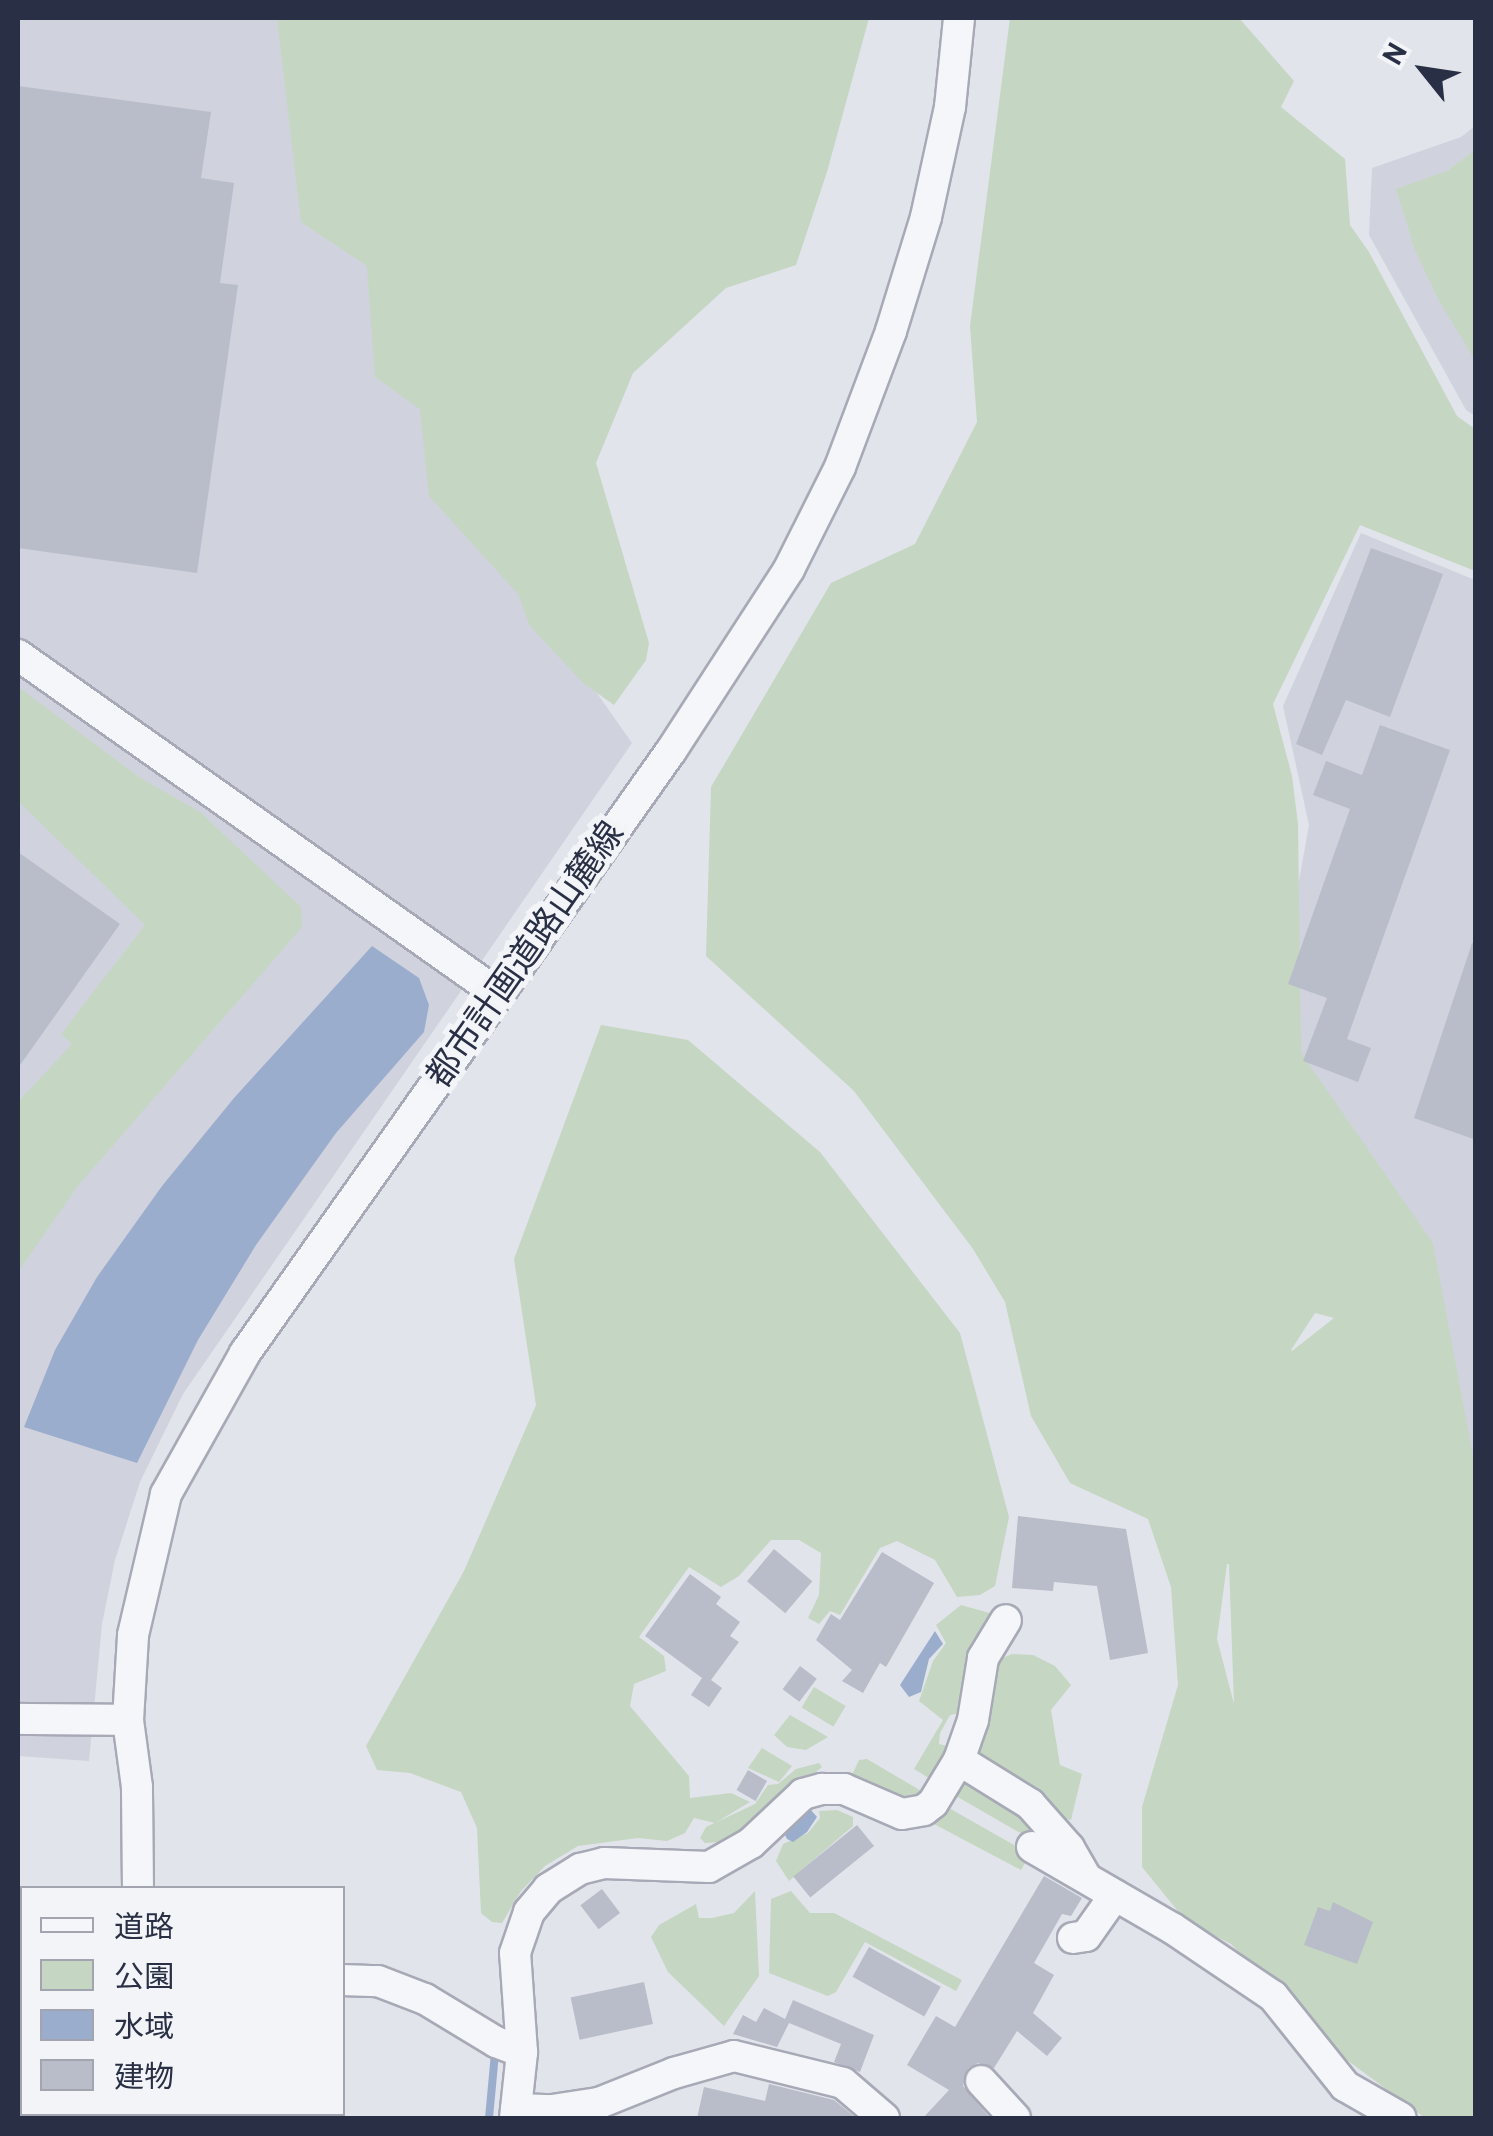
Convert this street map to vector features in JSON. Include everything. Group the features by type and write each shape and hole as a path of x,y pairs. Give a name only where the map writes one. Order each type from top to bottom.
{"street":[{"name":"都市計画道路山麓線","path":"138,1886 137,1786 128,1720 132,1635 146,1566 174,1478 245,1354 672,751 789,569 840,467 891,331 926,216 950,107 959,18"},
{"path":"18,654 498,993"},
{"path":"884,2118 843,2083 734,2056 674,2073 599,2103 516,2114 522,2052 516,1952 528,1912 548,1888 580,1869 604,1862 695,1867 721,1863 751,1843 804,1794 822,1789 844,1790 902,1814 924,1810 933,1803 960,1760 973,1720 983,1658 1006,1620"},
{"path":"18,1719 128,1720"},
{"path":"960,1760 1030,1804 1069,1848 1086,1878"},
{"path":"1032,1847 1273,1996 1345,2086 1400,2118"},
{"path":"1073,1938 1086,1936 1115,1895"},
{"path":"345,1980 378,1981 425,1999 496,2042 522,2052"},
{"path":"981,2082 1016,2118"}],"shaded area":[{"path":"18,18 318,18 495,548 632,743 183,1394 140,1482 115,1560 102,1624 89,1761 18,1756"},
{"path":"1475,126 1475,416 1466,410 1369,235 1372,168 1461,137"},
{"path":"1361,533 1475,580 1475,1497 1269,1047 1309,825 1283,706"}],"green space":[{"path":"277,18 869,18 827,172 796,265 726,288 633,373 596,463 649,643 646,660 614,705 583,683 530,626 518,594 429,496 420,409 375,377 367,266 301,222"},
{"path":"1010,18 1239,18 1294,81 1281,107 1345,159 1350,225 1369,252 1457,416 1475,429 1475,571 1360,525 1273,704 1292,776 1298,824 1301,1053 1433,1243 1475,1467 1475,2118 1425,2118 1343,2057 1231,1944 1186,1921 1142,1867 1142,1807 1178,1685 1171,1587 1148,1519 1070,1483 1031,1416 1005,1302 973,1249 854,1091 706,956 711,787 831,583 915,544 977,422 970,326","holes":["1315,1313 1334,1318 1292,1351 1291,1350","1229,1564 1234,1704 1217,1639"]},
{"path":"1475,150 1475,360 1438,299 1415,250 1396,189 1447,171"},
{"path":"18,687 142,779 200,812 301,907 302,927 77,1187 18,1272 18,1102 72,1044 61,1034 145,925 18,801"},
{"path":"601,1025 688,1040 820,1152 960,1333 1009,1517 995,1586 980,1595 957,1597 935,1560 897,1541 880,1548 840,1615 830,1611 819,1624 808,1618 819,1595 821,1553 799,1540 771,1540 739,1576 721,1587 689,1567 639,1637 664,1656 666,1671 634,1684 630,1706 689,1776 690,1798 731,1793 750,1802 715,1823 694,1818 685,1833 667,1841 638,1838 578,1846 545,1866 521,1891 502,1923 492,1922 481,1913 477,1828 461,1792 410,1773 377,1770 366,1746 464,1571 536,1405 514,1259"},
{"path":"961,1605 993,1614 959,1713 950,1715 940,1733 939,1744 947,1746 949,1752 932,1780 914,1769 943,1720 919,1701 933,1661 946,1643 936,1625"},
{"path":"1012,1654 1033,1655 1055,1666 1071,1685 1051,1710 1060,1765 1082,1774 1071,1820 1061,1818 975,1760 996,1661"},
{"path":"814,1687 846,1706 833,1727 802,1708"},
{"path":"790,1715 828,1737 806,1750 787,1747 774,1735"},
{"path":"762,1748 792,1766 779,1782 748,1768"},
{"path":"867,1759 923,1792 905,1801 851,1777 859,1760"},
{"path":"819,1763 822,1767 743,1831 721,1842 705,1843 700,1838 706,1827 755,1804 768,1785 778,1784 796,1769"},
{"path":"968,1775 1040,1829 1036,1842 956,1796"},
{"path":"949,1808 1030,1854 1021,1870 934,1824"},
{"path":"837,1810 853,1817 853,1826 789,1881 776,1861 783,1844 808,1833 820,1818 819,1811"},
{"path":"755,1891 759,1976 724,2026 668,1972 651,1937 659,1925 696,1904 699,1918 712,1918 734,1913"},
{"path":"791,1891 810,1913 834,1913 962,1980 956,1991 865,1942 836,1992 828,1996 769,1973 771,1899"}],"water":[{"path":"372,946 419,978 429,1005 424,1032 336,1133 256,1245 198,1340 137,1463 24,1427 55,1350 97,1277 162,1186 234,1098"},
{"path":"935,1631 943,1644 929,1659 921,1692 909,1697 900,1685"},
{"path":"811,1810 817,1817 807,1832 793,1842 787,1839 784,1833 793,1822"}],"building":[{"path":"18,86 211,112 201,178 234,183 220,283 238,285 197,573 18,548"},
{"path":"1371,548 1443,574 1390,717 1346,700 1322,755 1296,744"},
{"path":"1380,725 1450,750 1347,1039 1371,1048 1358,1082 1303,1061 1327,998 1288,984 1350,809 1313,795 1326,761 1362,775"},
{"path":"18,852 120,924 18,1068"},
{"path":"1472,943 1476,944 1476,1140 1414,1118"},
{"path":"1018,1516 1126,1529 1148,1653 1110,1660 1097,1586 1054,1582 1053,1591 1012,1588"},
{"path":"774,1549 812,1581 785,1613 747,1581"},
{"path":"882,1552 934,1583 886,1667 880,1663 863,1693 842,1681 852,1670 816,1640 831,1614 840,1620"},
{"path":"690,1574 721,1597 716,1604 740,1622 730,1636 739,1642 711,1680 722,1688 709,1707 691,1695 702,1678 645,1636"},
{"path":"800,1666 817,1679 799,1702 783,1689"},
{"path":"748,1770 767,1781 756,1801 736,1790"},
{"path":"857,1825 874,1846 810,1898 793,1877"},
{"path":"1044,1876 1082,1898 1071,1916 1062,1914 1034,1963 1054,1975 1033,2013 1062,2038 1047,2056 1017,2031 994,2068 978,2063 968,2068 963,2086 990,2118 923,2118 949,2090 907,2065 936,2016 955,2027"},
{"path":"602,1889 620,1913 598,1929 580,1905"},
{"path":"1333,1902 1373,1922 1357,1964 1304,1945 1318,1907 1330,1911"},
{"path":"869,1947 941,1987 924,2016 853,1977"},
{"path":"644,1982 653,2024 580,2040 571,1998"},
{"path":"793,2000 874,2035 860,2072 834,2062 841,2044 789,2023 777,2047 733,2034 743,2015 756,2022 764,2008 785,2019"},
{"path":"769,2084 834,2100 856,2118 697,2118 704,2087 765,2101"}],"waterway":[{"path":"489,2118 495,2053"}]}
